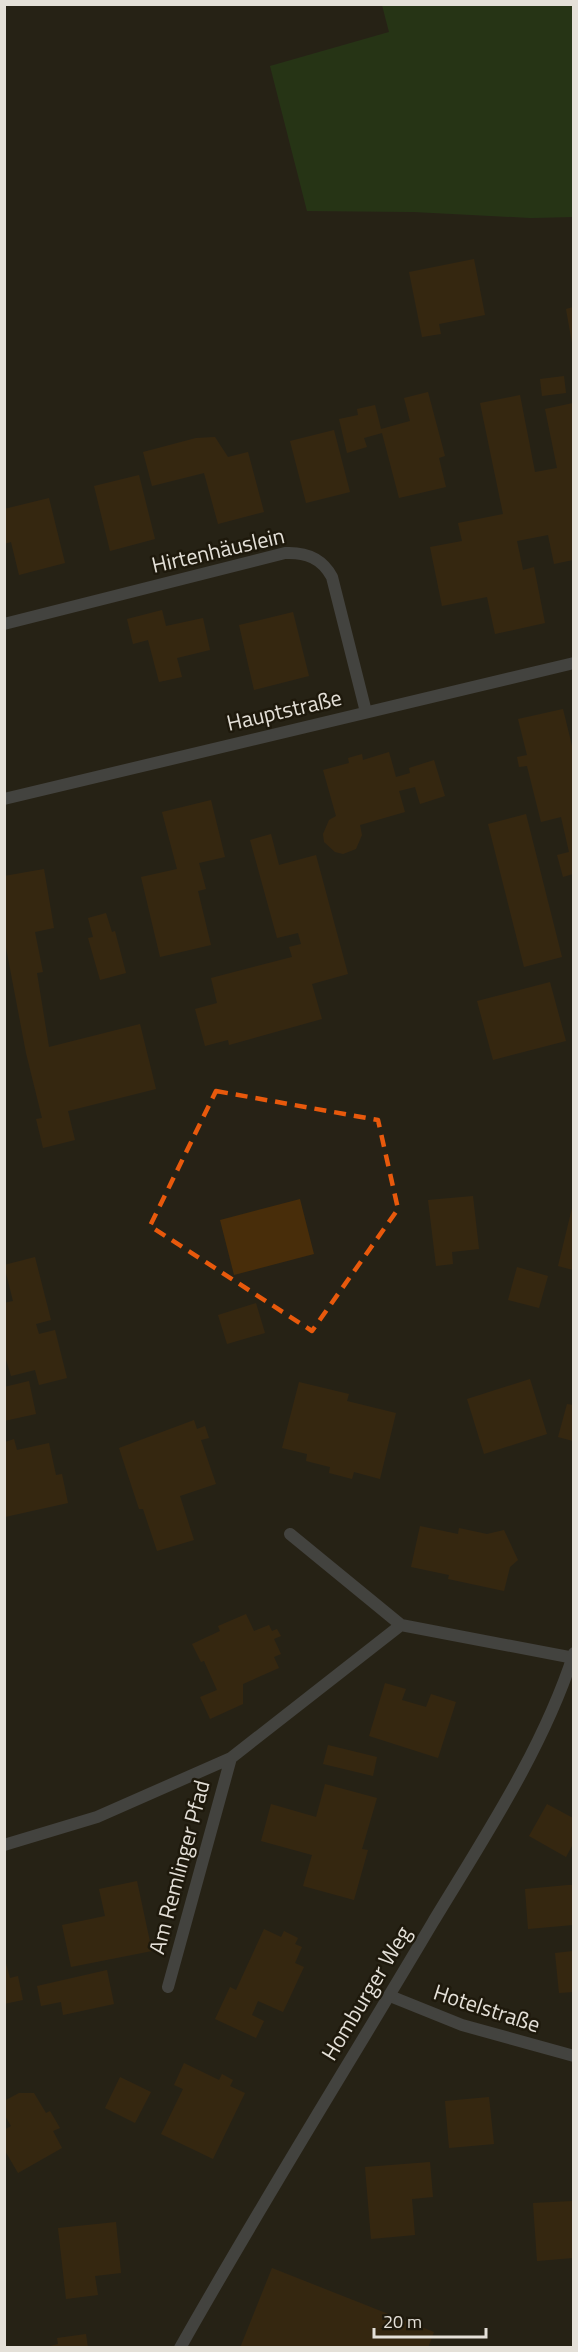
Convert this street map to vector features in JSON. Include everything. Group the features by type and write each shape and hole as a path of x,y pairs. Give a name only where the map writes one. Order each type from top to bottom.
{"street":[{"name":"Hirtenhäuslein","path":"4,624 285,553 298,552 319,561 327,567 332,577 366,712"},
{"name":"Hauptstraße","path":"4,799 573,663"},
{"path":"290,1534 401,1625 573,1656"},
{"name":"Am Remlinger Pfad","path":"4,1845 97,1817 231,1758 401,1625"},
{"name":"Homburger Weg","path":"180,2348 272,2188 495,1820 530,1756 573,1656"},
{"name":"Am Remlinger Pfad","path":"168,1987 231,1758"},
{"name":"Hotelstraße","path":"390,1996 462,2025 573,2056"}],"highlighted area":[{"path":"216,1091 378,1120 398,1209 312,1331 150,1226"}],"green space":[{"path":"382,5 573,5 573,217 531,218 414,212 307,211 270,66 389,32"}],"building":[{"path":"474,259 485,315 439,324 441,334 422,337 409,272"},
{"path":"573,307 573,343 572,343 566,309"},
{"path":"564,376 566,393 542,396 540,379"},
{"path":"428,392 445,456 439,458 446,487 399,498 382,433 364,438 367,447 347,453 339,419 358,415 357,409 375,405 381,429 410,421 404,398"},
{"path":"520,395 535,472 557,468 545,409 573,403 573,560 554,564 548,535 517,541 523,570 534,567 545,623 495,634 487,597 442,606 430,547 462,541 458,523 503,514 480,403"},
{"path":"334,430 350,492 306,503 290,441"},
{"path":"215,437 228,457 248,452 264,512 218,524 204,473 152,486 143,452 196,438"},
{"path":"139,475 155,539 110,551 94,486"},
{"path":"49,498 65,563 19,575 11,542 4,544 4,509"},
{"path":"162,610 166,626 203,618 210,650 177,658 182,677 159,682 148,640 133,644 127,619"},
{"path":"293,612 309,676 254,690 239,625"},
{"path":"563,709 573,750 573,874 563,877 557,855 569,852 561,817 541,822 527,766 519,767 517,757 527,755 518,719"},
{"path":"389,752 396,777 410,773 409,768 434,760 445,796 420,804 415,787 399,791 405,812 360,825 362,835 356,849 343,854 335,852 324,842 323,834 329,820 336,816 323,770 349,763 348,758 362,754 363,760"},
{"path":"211,800 225,857 199,863 206,889 198,891 211,945 160,957 141,877 177,869 162,812"},
{"path":"526,814 562,957 524,967 488,824"},
{"path":"271,834 279,865 316,855 348,974 312,984 322,1019 229,1045 228,1040 205,1046 195,1009 217,1003 211,978 292,957 289,947 301,944 298,933 277,938 250,840"},
{"path":"44,869 54,928 35,932 43,972 37,973 49,1047 140,1024 156,1089 68,1111 75,1140 43,1148 36,1119 42,1118 26,1053 4,937 4,876"},
{"path":"106,913 112,932 115,931 126,973 100,980 88,938 93,937 88,918"},
{"path":"550,982 566,1041 493,1060 477,1001"},
{"path":"473,1196 479,1249 452,1252 453,1264 436,1266 428,1200"},
{"path":"300,1199 314,1254 234,1275 220,1220"},
{"path":"573,1204 573,1270 558,1266"},
{"path":"35,1257 51,1320 36,1324 39,1334 55,1330 67,1378 39,1385 35,1370 11,1376 4,1353 4,1303 13,1301 4,1265"},
{"path":"517,1267 548,1276 539,1308 508,1300"},
{"path":"256,1303 265,1333 227,1344 218,1315"},
{"path":"530,1379 547,1434 484,1454 467,1399"},
{"path":"29,1381 36,1414 4,1421 4,1387"},
{"path":"299,1382 349,1394 347,1401 396,1413 380,1479 354,1472 352,1479 329,1473 330,1467 306,1461 307,1454 282,1448"},
{"path":"567,1404 573,1405 573,1441 558,1437"},
{"path":"194,1420 197,1429 205,1426 209,1438 201,1440 216,1484 180,1496 194,1540 157,1551 143,1509 139,1509 119,1448"},
{"path":"14,1439 17,1450 49,1443 56,1475 62,1474 68,1503 5,1517 5,1442"},
{"path":"420,1526 458,1534 459,1528 487,1534 504,1530 518,1560 510,1567 504,1591 448,1579 449,1575 411,1567"},
{"path":"246,1614 254,1631 269,1625 272,1631 277,1629 281,1636 274,1639 281,1654 274,1657 279,1668 243,1684 243,1704 210,1719 200,1697 217,1690 204,1661 201,1662 192,1644 220,1631 218,1626"},
{"path":"385,1683 406,1689 402,1700 426,1707 431,1694 456,1702 438,1758 369,1736"},
{"path":"328,1745 377,1757 373,1776 323,1764"},
{"path":"325,1784 377,1798 362,1849 368,1850 354,1900 303,1886 312,1855 261,1841 271,1804 316,1817"},
{"path":"547,1804 573,1818 573,1844 566,1857 529,1836"},
{"path":"137,1881 152,1951 71,1967 62,1925 105,1916 99,1889"},
{"path":"573,1885 573,1925 528,1929 525,1889"},
{"path":"264,1929 281,1937 284,1931 298,1938 295,1944 302,1947 295,1963 304,1967 283,2012 258,2001 252,2015 264,2021 256,2038 215,2019 230,1987 236,1990"},
{"path":"573,1951 573,1992 559,1993 555,1953"},
{"path":"4,1956 10,1978 18,1976 23,2000 4,2004"},
{"path":"107,1970 114,2004 63,2015 61,2002 41,2006 37,1986"},
{"path":"184,2063 219,2080 222,2074 233,2080 230,2086 245,2093 213,2159 161,2134 183,2089 174,2085"},
{"path":"120,2077 151,2092 135,2123 105,2108"},
{"path":"19,2093 34,2093 46,2113 50,2111 60,2128 53,2131 62,2148 18,2173 4,2149 4,2130 11,2126 4,2114 4,2101"},
{"path":"489,2097 494,2144 449,2148 445,2101"},
{"path":"430,2162 433,2197 412,2199 415,2235 371,2239 365,2167"},
{"path":"573,2201 573,2258 537,2261 533,2203"},
{"path":"116,2222 121,2273 95,2276 98,2295 66,2299 58,2228"},
{"path":"272,2268 434,2332 428,2348 240,2348"},
{"path":"86,2334 88,2348 43,2348 58,2344 57,2338"}]}
